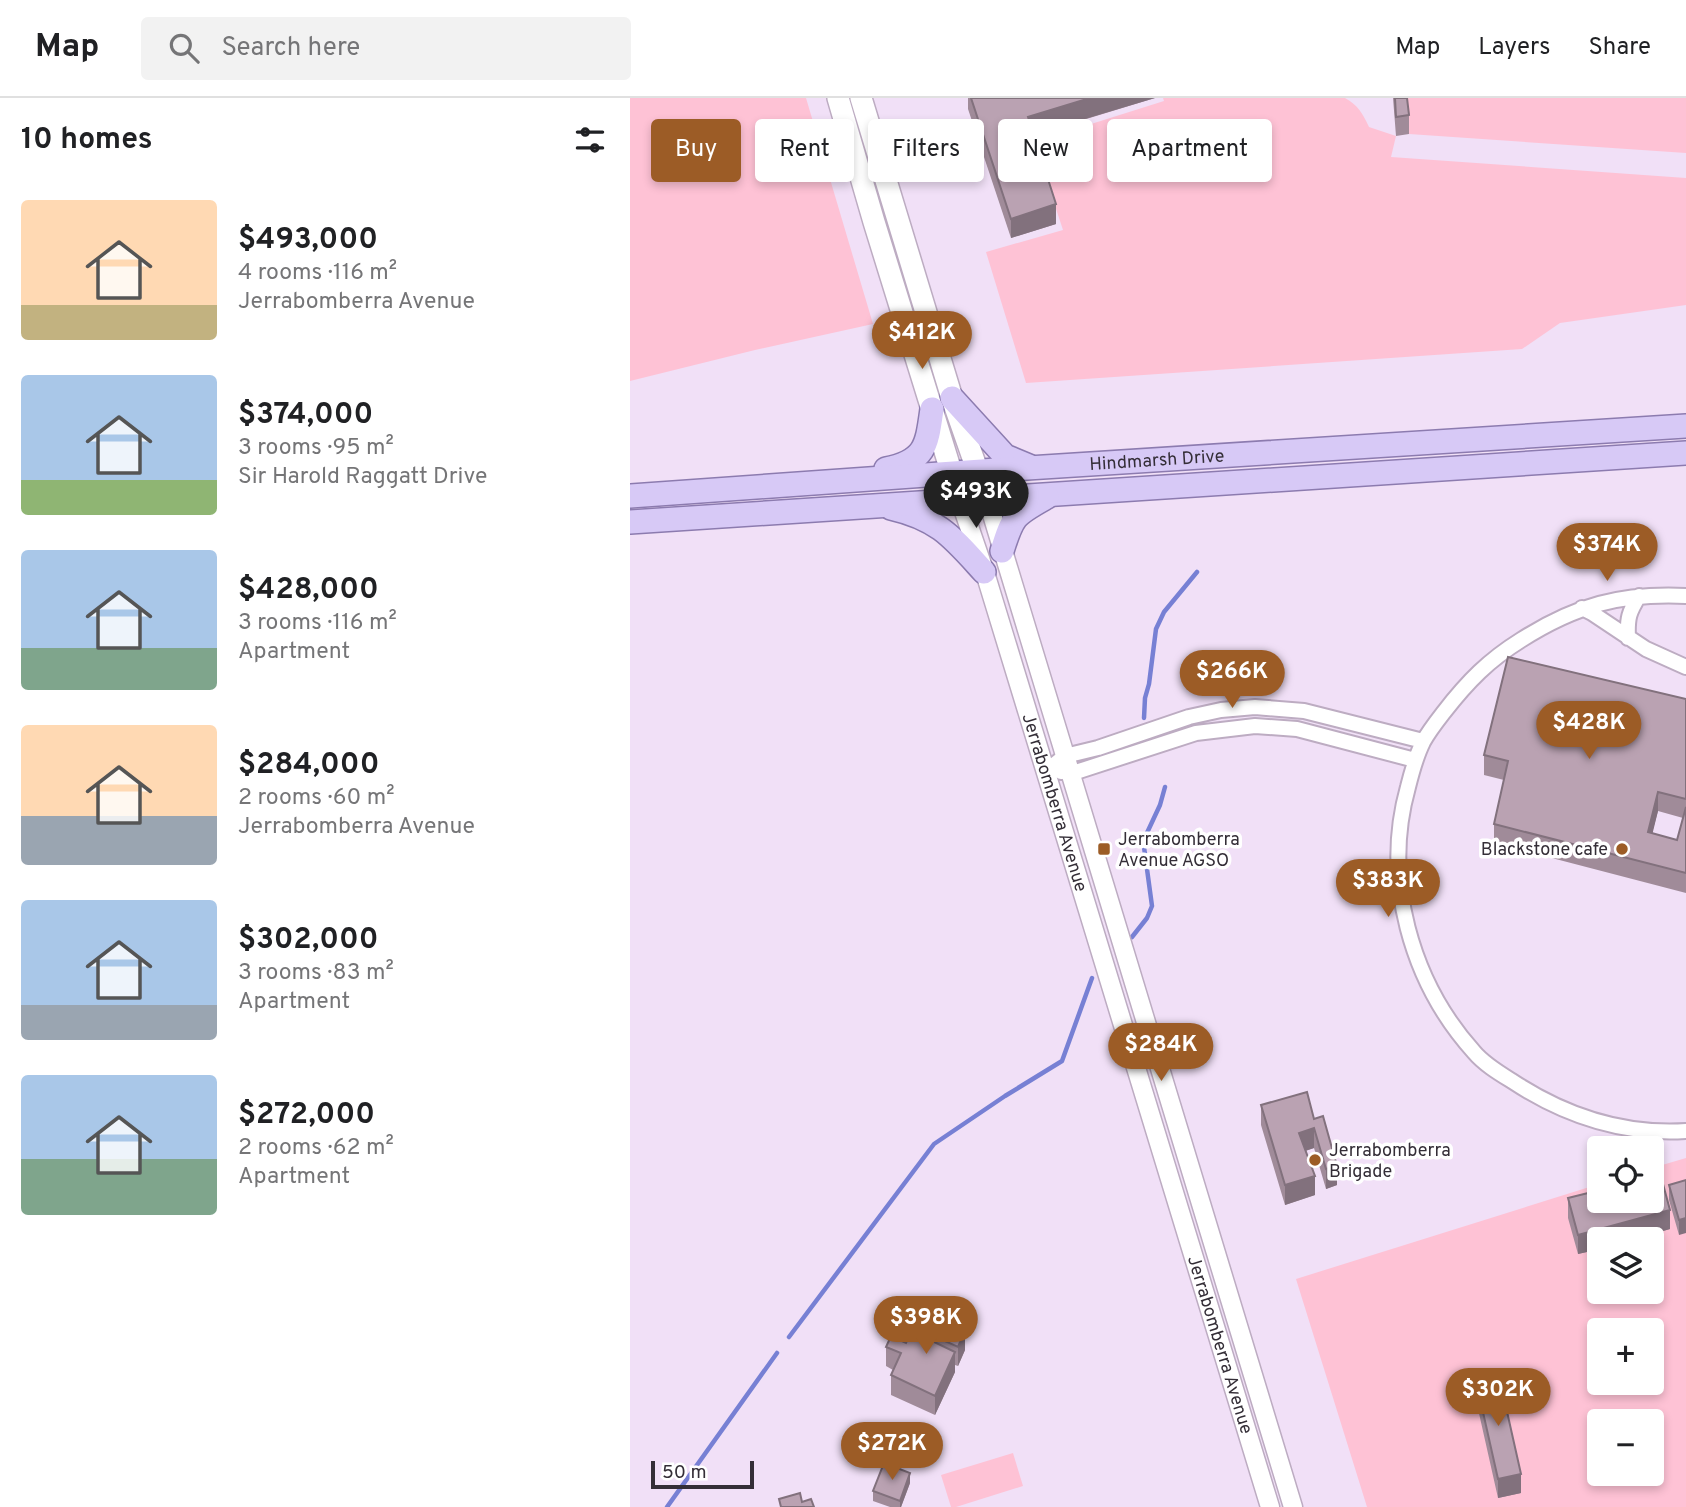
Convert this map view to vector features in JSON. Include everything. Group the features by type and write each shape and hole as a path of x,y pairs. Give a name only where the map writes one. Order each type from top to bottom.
{"main road":[{"name":"Jerrabomberra Avenue","path":"861,98 942,403 952,473 960,500"},
{"name":"Jerrabomberra Avenue","path":"843,104 878,235 942,403 977,471 986,498"},
{"path":"804,484 908,463 918,455 926,442 942,403 1005,456 1032,467"},
{"name":"Hindmarsh Drive","path":"630,496 1032,467 1686,426"},
{"name":"Hindmarsh Drive","path":"630,522 1686,453"},
{"path":"1002,551 1018,514 1053,494"},
{"path":"870,505 894,509 933,523 954,539 984,572"}],"street":[{"name":"Jerrabomberra Avenue","path":"986,498 1293,1507"},
{"name":"Jerrabomberra Avenue","path":"960,500 1270,1507"},
{"path":"1686,596 1639,596 1582,608 1532,633 1488,663 1455,697 1423,741 1406,793 1399,837 1400,894 1418,960 1432,993 1448,1020 1476,1054 1497,1072 1527,1091 1598,1123 1634,1130 1686,1131"},
{"path":"1628,638 1629,612 1639,596"},
{"path":"1582,608 1646,649 1686,667"},
{"path":"1067,764 1098,748 1189,717 1221,710 1255,707 1304,712 1423,741"},
{"path":"1045,772 1067,764 1196,733 1255,726 1297,729 1415,761"},
{"path":"1057,811 1079,803"}],"shaded area":[{"path":"630,98 806,98 812,119 755,119 755,182 831,182 873,324 630,381"},
{"path":"1163,98 1345,98 1360,110 1369,127 1396,136 1391,157 1686,178 1686,305 1560,323 1522,349 1026,383 986,252 1063,230 1047,182 1093,182 1093,123 1164,101"},
{"path":"1404,98 1686,98 1686,153 1409,134"},
{"path":"1686,1158 1686,1507 1367,1507 1296,1279 1587,1188 1587,1213 1664,1213 1664,1164"},
{"path":"1013,1453 1023,1486 951,1507 941,1475"}],"building":[{"path":"971,98 1090,98 1028,117 1029,119 998,119 998,180 984,137 984,119 978,119"},
{"path":"1395,98 1407,98 1409,115 1396,117"},
{"path":"999,182 1049,182 1056,204 1011,219"},
{"path":"1508,657 1686,699 1686,799 1658,792 1648,832 1677,840 1686,807 1686,873 1494,824 1508,761 1484,755"},
{"path":"1307,1092 1314,1119 1323,1116 1337,1166 1326,1169 1314,1128 1299,1133 1315,1176 1285,1185 1261,1105"},
{"path":"1686,1180 1686,1218 1679,1220 1669,1185"},
{"path":"1664,1188 1670,1210 1664,1212"},
{"path":"1587,1193 1587,1213 1659,1213 1607,1227 1587,1227 1587,1233 1578,1235 1568,1198"},
{"path":"935,1316 965,1330 958,1347 934,1336 932,1341 955,1352 935,1396 891,1375 901,1353 886,1347 891,1336 906,1343 911,1332 927,1339"},
{"path":"1499,1376 1521,1474 1498,1479 1476,1381"},
{"path":"884,1463 910,1473 900,1501 873,1491"},
{"path":"800,1493 802,1502 811,1499 814,1507 781,1507 779,1499"}],"waterway":[{"path":"1144,718 1156,629 1164,612 1197,572"},
{"path":"1132,937 1147,918 1152,906 1144,847 1165,787"},
{"path":"789,1337 934,1144 1062,1061 1092,978"},
{"path":"667,1507 777,1353"}],"place":[{"name":"Jerrabomberra Avenue AGSO","path":"1104,849"},
{"name":"Blackstone cafe","path":"1622,849"},
{"name":"Jerrabomberra Brigade","path":"1315,1160"}]}
